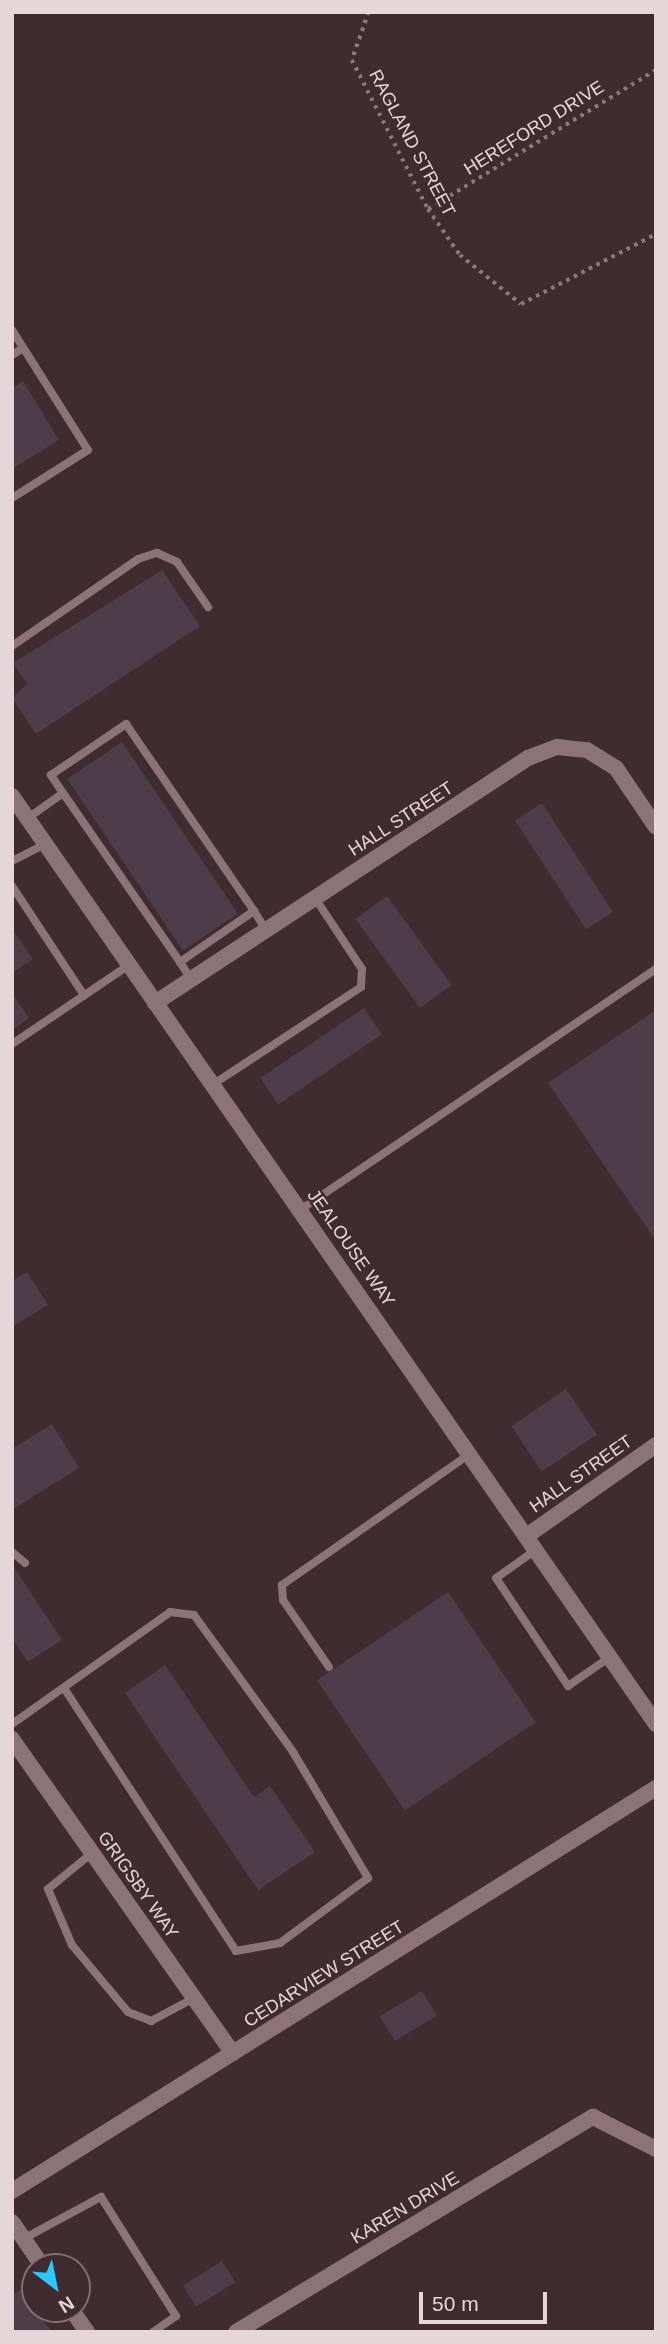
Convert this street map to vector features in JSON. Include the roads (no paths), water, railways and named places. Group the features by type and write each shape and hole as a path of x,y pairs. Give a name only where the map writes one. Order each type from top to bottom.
{"street":[{"name":"HALL STREET","path":"155,1003 528,758 557,747 587,750 616,768 656,827"},
{"name":"JEALOUSE WAY","path":"12,796 533,1542 656,1724"},
{"name":"HALL STREET","path":"533,1542 656,1445"},
{"name":"GRIGSBY WAY","path":"12,1739 233,2053"},
{"name":"CEDARVIEW STREET","path":"12,2190 656,1788"},
{"name":"KAREN DRIVE","path":"236,2332 593,2117 656,2149"},
{"path":"12,2222 33,2253"}],"lane":[{"path":"12,330 88,450 12,498"},
{"path":"12,355 23,348"},
{"path":"12,646 138,559 157,553 177,562 208,607"},
{"path":"191,979 51,775 126,724 266,930"},
{"path":"28,818 63,793"},
{"path":"12,861 46,844"},
{"path":"12,886 85,995"},
{"path":"212,1085 361,988 362,968 315,898"},
{"path":"180,962 254,912"},
{"path":"12,1044 129,965"},
{"path":"300,1210 656,969"},
{"path":"329,1667 283,1600 282,1585 471,1453"},
{"path":"533,1542 496,1577 553,1664 568,1686 610,1657"},
{"path":"12,1552 25,1563"},
{"path":"12,1724 65,1690 170,1612 194,1615 293,1752 368,1878 280,1943 236,1951 65,1690"},
{"path":"92,1853 48,1889 72,1945 128,2012 151,2021 194,1998"},
{"path":"23,2239 101,2197 176,2316 153,2332"}]}
